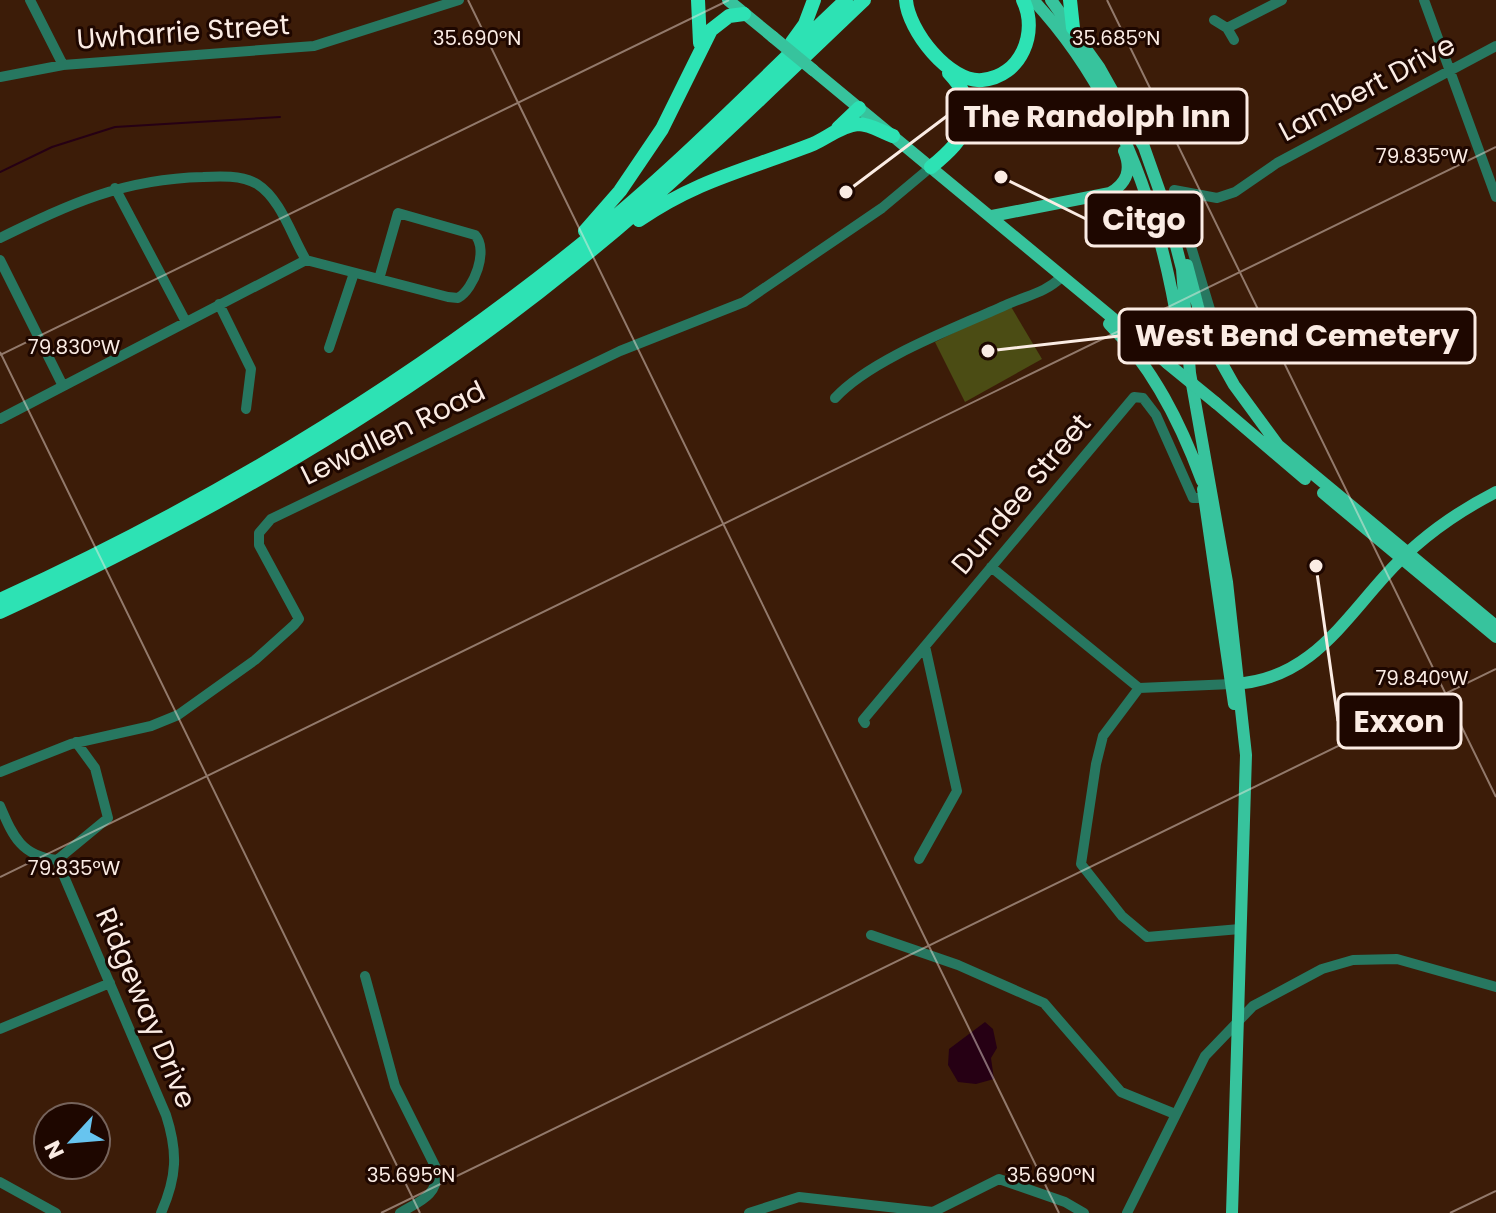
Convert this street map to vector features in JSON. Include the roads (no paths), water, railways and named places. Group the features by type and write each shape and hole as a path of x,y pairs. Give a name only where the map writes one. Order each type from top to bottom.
{"highway":[{"path":"698,0 702,25 699,52"},
{"path":"761,80 766,68 802,29 814,0"},
{"path":"0,600 149,528 300,444 419,367 546,272 634,200 846,0"},
{"path":"573,266 725,132 864,0"},
{"path":"906,0 911,22 965,92 971,111 964,131 931,167"},
{"path":"935,55 968,78 986,80 1002,73 1018,58 1029,38 1030,18 1023,0"},
{"path":"1070,0 1073,28"},
{"path":"546,272 597,218 643,159 682,93 699,52 720,22 744,14"},
{"path":"832,134 859,108"},
{"path":"0,612 168,530 308,452 471,343 573,266 678,195 717,176 858,124 893,136"}],"main road":[{"path":"728,0 1250,431 1496,626"},
{"path":"1033,0 1078,58 1118,125 1162,215 1182,269 1181,320 1202,481 1236,684"},
{"path":"1051,0 1073,28 1124,108 1157,180 1162,215"},
{"path":"1090,199 1114,191 1128,173 1118,125"},
{"path":"1157,180 1174,190"},
{"path":"992,216 1090,199 1135,198 1176,222 1201,318 1216,353 1256,418 1289,461"},
{"path":"1087,297 1149,373 1179,426 1202,481"},
{"path":"1181,320 1225,568 1236,684 1239,788 1243,799 1232,1213"},
{"path":"1236,684 1274,676 1312,658 1406,556 1448,520 1496,492"},
{"path":"1406,556 1496,637"}],"street":[{"path":"30,0 63,65"},
{"name":"Uwharrie Street","path":"0,77 63,65 314,46 459,0"},
{"path":"1227,28 1281,0"},
{"path":"1424,0 1496,197"},
{"path":"1214,20 1227,28 1234,40"},
{"name":"Lambert Drive","path":"1174,190 1217,198 1235,192 1277,163 1496,46"},
{"name":"Lewallen Road","path":"0,772 76,742 151,726 178,715 255,660 299,619 259,545 259,533 271,519 620,351 744,302 882,208 931,167"},
{"path":"0,238 86,197 115,188 174,178 248,180 269,195 306,260"},
{"path":"115,188 186,322"},
{"path":"1174,190 1218,336 1216,353"},
{"path":"1182,215 1186,207 1202,197"},
{"path":"0,419 306,260 354,273 458,298 472,285 481,250 479,240 475,235 398,213 379,279"},
{"path":"0,260 63,386"},
{"path":"329,348 354,273"},
{"path":"835,398 858,379 919,344 1017,300 1035,297 1063,276"},
{"path":"219,304 251,369 251,396 246,409"},
{"name":"Dundee Street","path":"865,723 863,720 1134,397 1143,398 1156,415 1193,498 1205,498"},
{"path":"991,567 1139,688 1236,684"},
{"path":"919,859 957,791 925,646"},
{"path":"1139,688 1103,736 1090,795 1081,864 1122,916 1147,937 1240,929"},
{"path":"0,806 18,845 32,854 57,860 108,818 95,768 76,742"},
{"name":"Ridgeway Drive","path":"57,860 175,1144 172,1188 161,1213"},
{"path":"871,935 958,965 1044,1003 1114,1086 1144,1104 1175,1114"},
{"path":"1127,1213 1205,1056 1238,1018 1253,1006 1322,969 1353,960 1397,959 1496,987"},
{"path":"365,976 395,1086 437,1170 438,1184 431,1194 400,1213"},
{"path":"0,1029 110,983"},
{"path":"749,1213 799,1197 933,1212 999,1179 1065,1202 1084,1213"},
{"path":"0,1182 56,1213"}],"waterway":[{"path":"0,172 52,147 115,127 280,117"}],"place":[{"name":"Citgo","path":"1001,177"},
{"name":"The Randolph Inn","path":"846,192"},
{"name":"West Bend Cemetery","path":"988,351"},
{"name":"Exxon","path":"1316,566"}]}
